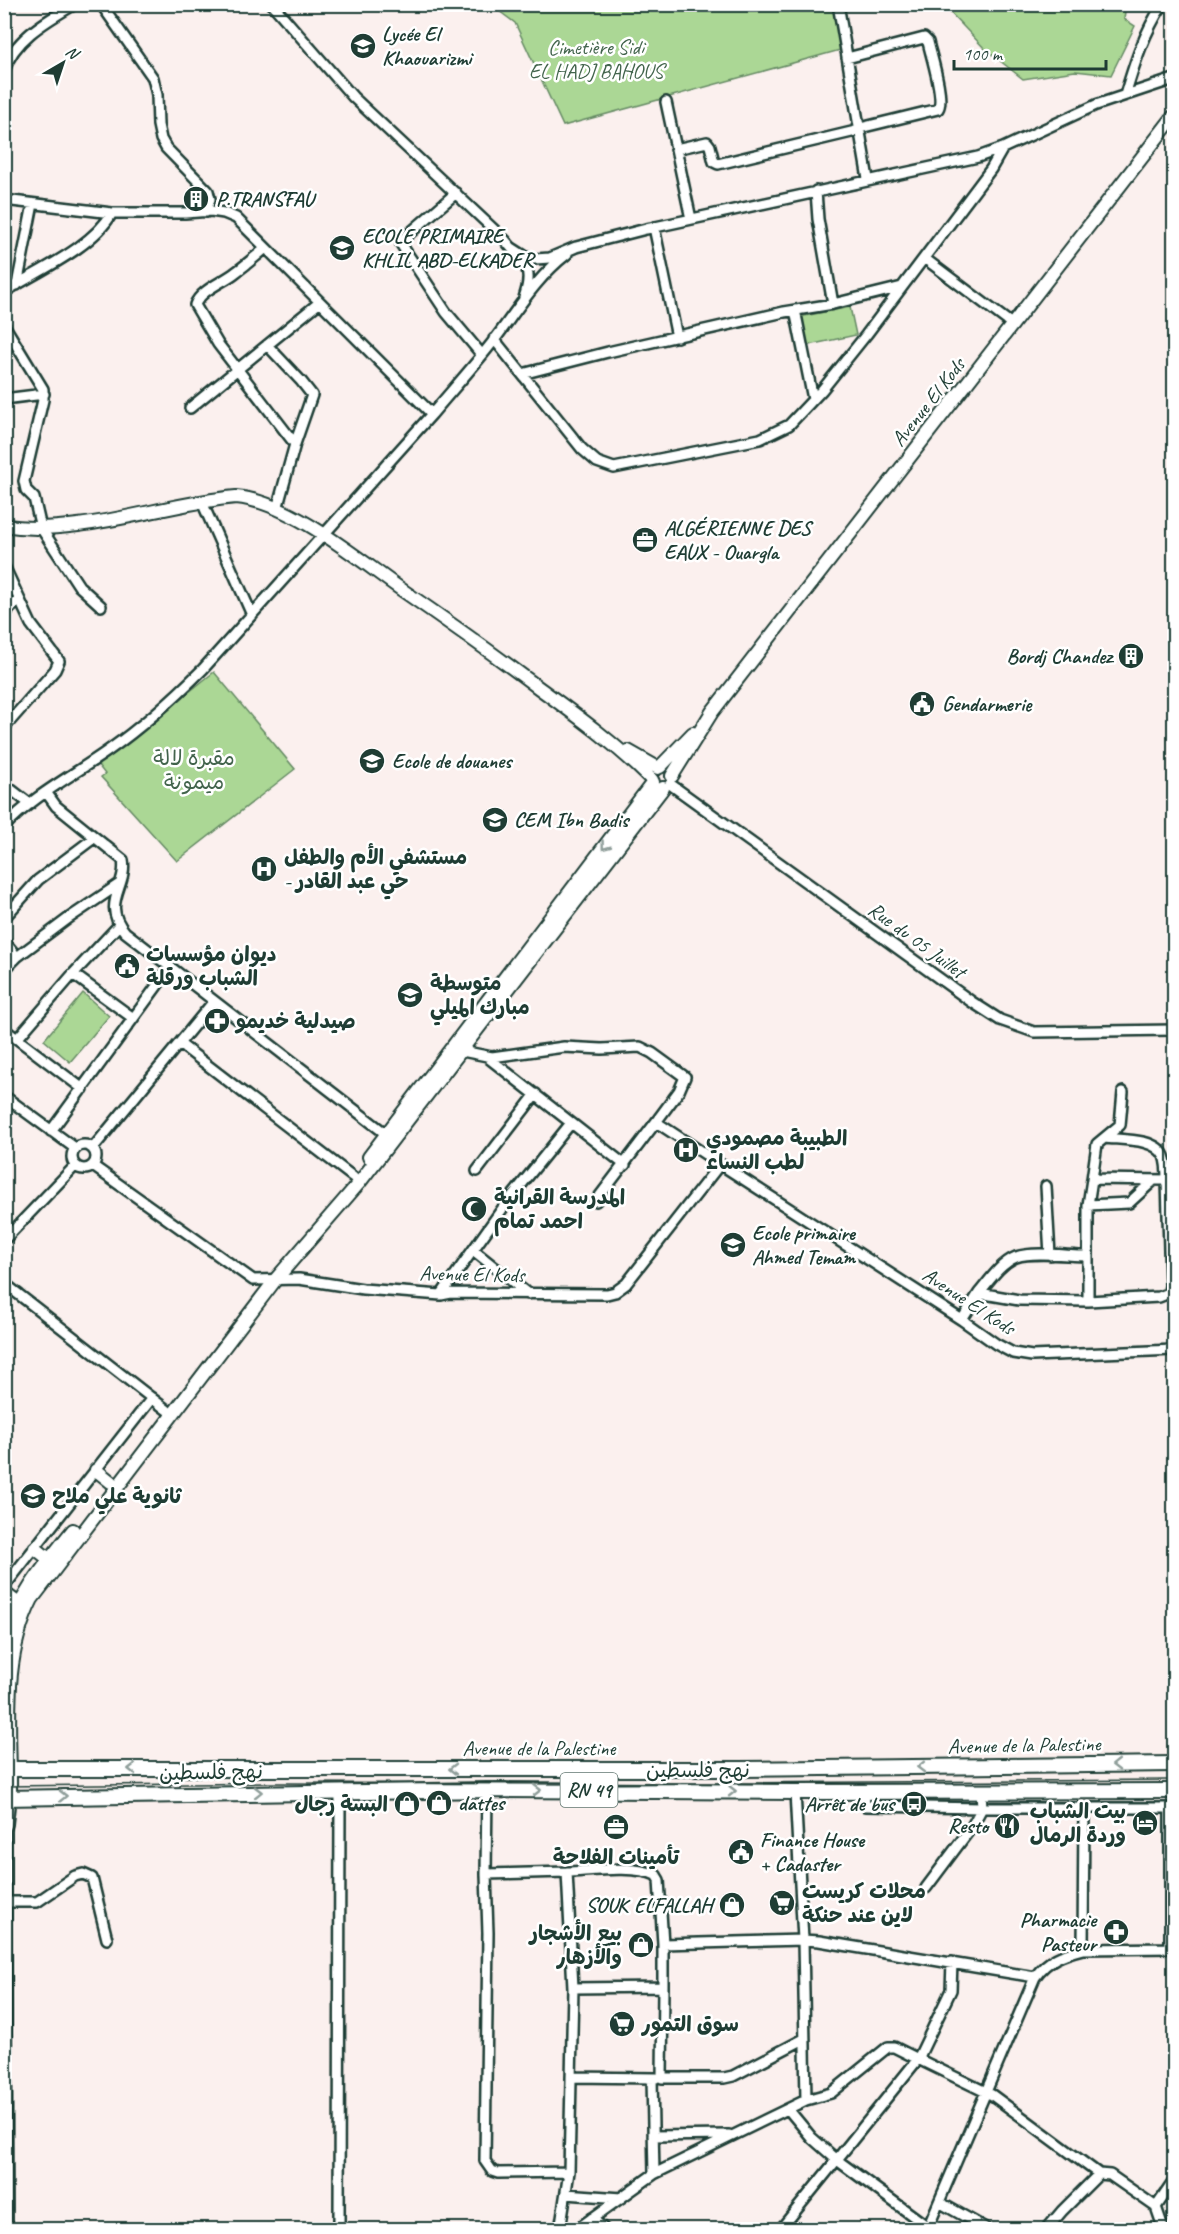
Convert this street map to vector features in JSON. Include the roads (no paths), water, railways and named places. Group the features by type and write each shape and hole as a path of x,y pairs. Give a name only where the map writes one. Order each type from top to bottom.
{"main road":[{"name":"Avenue El Kods","path":"272,1280 353,1178 390,1136 662,782 712,712 1174,116"},
{"path":"4,525 41,528 98,522 217,499 250,498 277,508 324,536 465,633 662,782 668,769 659,767 612,742"},
{"name":"Avenue El Kods","path":"659,767 712,712"},
{"name":"Avenue El Kods","path":"272,1280 359,1183 390,1136"},
{"path":"4,1642 19,1604 50,1560 272,1280"},
{"path":"7,1798 10,1660 16,1634 26,1611 42,1584 272,1280"},
{"path":"96,1470 111,1482"},
{"path":"36,1548 50,1560"},
{"path":"4,1593 19,1604"},
{"name":"Avenue de la Palestine","path":"8,1769 739,1769 1174,1764"},
{"name":"نهج فلسطين","path":"7,1798 487,1790 1174,1791"}],"street":[{"path":"4,71 11,54 20,44 37,29 75,4"},
{"path":"101,4 153,78 161,139 166,148 208,190 210,199 206,212"},
{"path":"272,4 353,96 512,248 529,272 530,282 524,298"},
{"path":"838,4 868,179"},
{"path":"1125,95 1140,48 1163,4"},
{"path":"676,149 707,142 714,162 718,164 938,109 941,104 928,42 924,38 847,58"},
{"path":"512,248 526,257 543,259 576,247 654,227 978,157 1003,148 1096,105 1174,79"},
{"path":"666,102 691,219"},
{"path":"495,339 582,449 597,462 614,468 760,439 789,425 813,399 924,258 991,169 1003,148"},
{"path":"816,191 818,219 833,304"},
{"path":"456,193 403,239 401,244 446,312 482,355"},
{"path":"4,201 112,213 224,213 236,218 432,414"},
{"path":"16,285 33,204"},
{"path":"4,292 42,271 93,237 112,213"},
{"path":"654,227 677,337"},
{"path":"4,827 30,804 110,749 174,698 324,536 432,414 495,339 524,298 553,266 576,247"},
{"path":"266,248 234,274 207,291 195,302 196,309 237,370 295,444"},
{"path":"924,258 1013,325"},
{"path":"522,374 608,352 902,287"},
{"path":"190,408 320,302"},
{"path":"795,310 813,399"},
{"path":"5,329 41,383 44,394 24,481 26,490 34,498 41,528 79,586 101,606"},
{"path":"267,345 302,381 312,395 277,508"},
{"path":"4,399 44,394"},
{"path":"202,502 252,615"},
{"path":"4,566 31,624 59,658 59,663 4,728"},
{"path":"4,614 19,600"},
{"name":"Rue du 05 Juillet","path":"662,782 1000,1020 1034,1032 1174,1030"},
{"path":"4,783 30,804"},
{"path":"46,792 56,806 123,860 123,873 118,885 115,908 119,925 170,968 390,1136"},
{"path":"4,918 38,880 94,838"},
{"path":"4,970 17,957 69,918 118,885"},
{"path":"17,1038 119,925"},
{"path":"4,941 17,957"},
{"path":"51,1131 170,968"},
{"path":"73,974 133,1018"},
{"path":"93,1148 214,1001"},
{"path":"4,1029 83,1089"},
{"path":"180,1044 353,1178"},
{"path":"456,1050 486,1056 564,1047 645,1048 681,1072 685,1077 679,1091 596,1201"},
{"path":"486,1056 625,1165"},
{"path":"1088,1301 1088,1205 1097,1144 1120,1125 1123,1092"},
{"path":"477,1171 536,1094"},
{"path":"4,1096 75,1149"},
{"path":"656,1122 720,1164"},
{"path":"441,1295 505,1205 571,1123"},
{"path":"979,1293 1019,1300 1088,1301 1159,1297 1169,1293 1166,1163 1160,1149 1151,1144 1105,1138"},
{"path":"80,1145 93,1148 96,1160 93,1166 87,1170 81,1170 75,1166 71,1154 75,1149 80,1145"},
{"name":"Avenue El Kods","path":"272,1280 299,1279 363,1289 441,1295 451,1293 607,1294 620,1290 661,1242 720,1164 1013,1353 1032,1356 1174,1350"},
{"path":"4,1240 75,1166"},
{"path":"93,1166 249,1278 259,1282 272,1280"},
{"path":"1092,1179 1167,1180"},
{"path":"1088,1205 1129,1203 1154,1180"},
{"path":"1046,1186 1050,1256"},
{"path":"473,1250 528,1294"},
{"path":"962,1320 979,1293 999,1269 1016,1257 1087,1256"},
{"path":"4,1282 167,1410"},
{"path":"4,1587 152,1398"},
{"path":"487,1790 485,2161 492,2171 498,2173 569,2172"},
{"path":"339,2229 340,1791"},
{"path":"926,1888 971,1828 982,1808 981,1791"},
{"path":"1153,1791 1154,1808"},
{"path":"795,1792 803,1940 806,2100"},
{"path":"788,2109 812,2138 837,2160 928,2228 1035,1977 1042,1966 1055,1958 1083,1949 1172,1948 1172,1808 865,1806 864,1792"},
{"path":"7,1798 8,1824 5,1830 7,2229"},
{"path":"1083,1949 1084,1808"},
{"path":"486,1874 618,1870 656,1875 663,1944 663,1987 653,2136 654,2174"},
{"path":"560,2229 569,2172 572,2077 573,1988 567,1872"},
{"path":"5,1902 37,1902 75,1876 83,1874 92,1878 107,1939"},
{"path":"663,1944 803,1940 1035,1977"},
{"path":"780,2229 918,2059 951,1990 951,1962"},
{"path":"573,1988 663,1987"},
{"path":"572,2077 724,2078 733,2076 804,2039"},
{"path":"576,2229 654,2174 806,2100 831,2093 888,2047 894,2047 985,2092 1099,2174 1110,2175 1156,2207 1164,2229"},
{"path":"653,2136 734,2135"},
{"path":"1046,2229 1099,2174"},
{"path":"1156,2207 1174,2181"},
{"path":"567,2194 621,2198"},
{"path":"939,2202 989,2229"},
{"path":"592,2218 605,2229"}],"tram line":[{"path":"4,1786 1174,1780"}],"place":[{"name":"Lycée El Khaouarizmi","path":"363,46"},
{"name":"P.TRANSFAU","path":"196,199"},
{"name":"ECOLE PRIMAIRE KHLIL ABD-ELKADER","path":"342,248"},
{"name":"ALGÉRIENNE DES EAUX - Ouargla","path":"645,540"},
{"name":"Bordj Chandez","path":"1131,656"},
{"name":"Gendarmerie","path":"922,704"},
{"name":"Ecole de douanes","path":"372,761"},
{"name":"CEM Ibn Badis","path":"495,820"},
{"name":"مستشفي الأم والطفل - حي عبد القادر","path":"264,869"},
{"name":"ديوان مؤسسات الشباب ورقلة","path":"127,966"},
{"name":"متوسطة مبارك الميلي","path":"410,995"},
{"name":"صيدلية خديمو","path":"217,1021"},
{"name":"الطبيبة مصمودي لطب النساء","path":"686,1150"},
{"name":"المدرسة القرانية احمد تمام","path":"474,1209"},
{"name":"Ecole primaire Ahmed Temam","path":"733,1245"},
{"name":"ثانوية علي ملاح","path":"33,1496"},
{"name":"dattes","path":"439,1803"},
{"name":"البسة رجال","path":"407,1804"},
{"name":"Arrêt de bus","path":"914,1804"},
{"name":"بيت الشباب وردة الرمال","path":"1145,1823"},
{"name":"Resto","path":"1007,1826"},
{"name":"تأمينات الفلاحة","path":"616,1827"},
{"name":"Finance House + Cadaster","path":"741,1852"},
{"name":"محلات كريست لاين عند حنكة","path":"782,1903"},
{"name":"SOUK ELFALLAH","path":"732,1905"},
{"name":"Pharmacie Pasteur","path":"1116,1932"},
{"name":"بيع الأشجار والأزهار","path":"641,1945"},
{"name":"سوق التمور","path":"622,2024"}],"park label":[{"name":"Cimetière Sidi EL HADJ BAHOUS","path":"596,59"},
{"name":"مقبرة لالة ميمونة","path":"194,770"}]}
